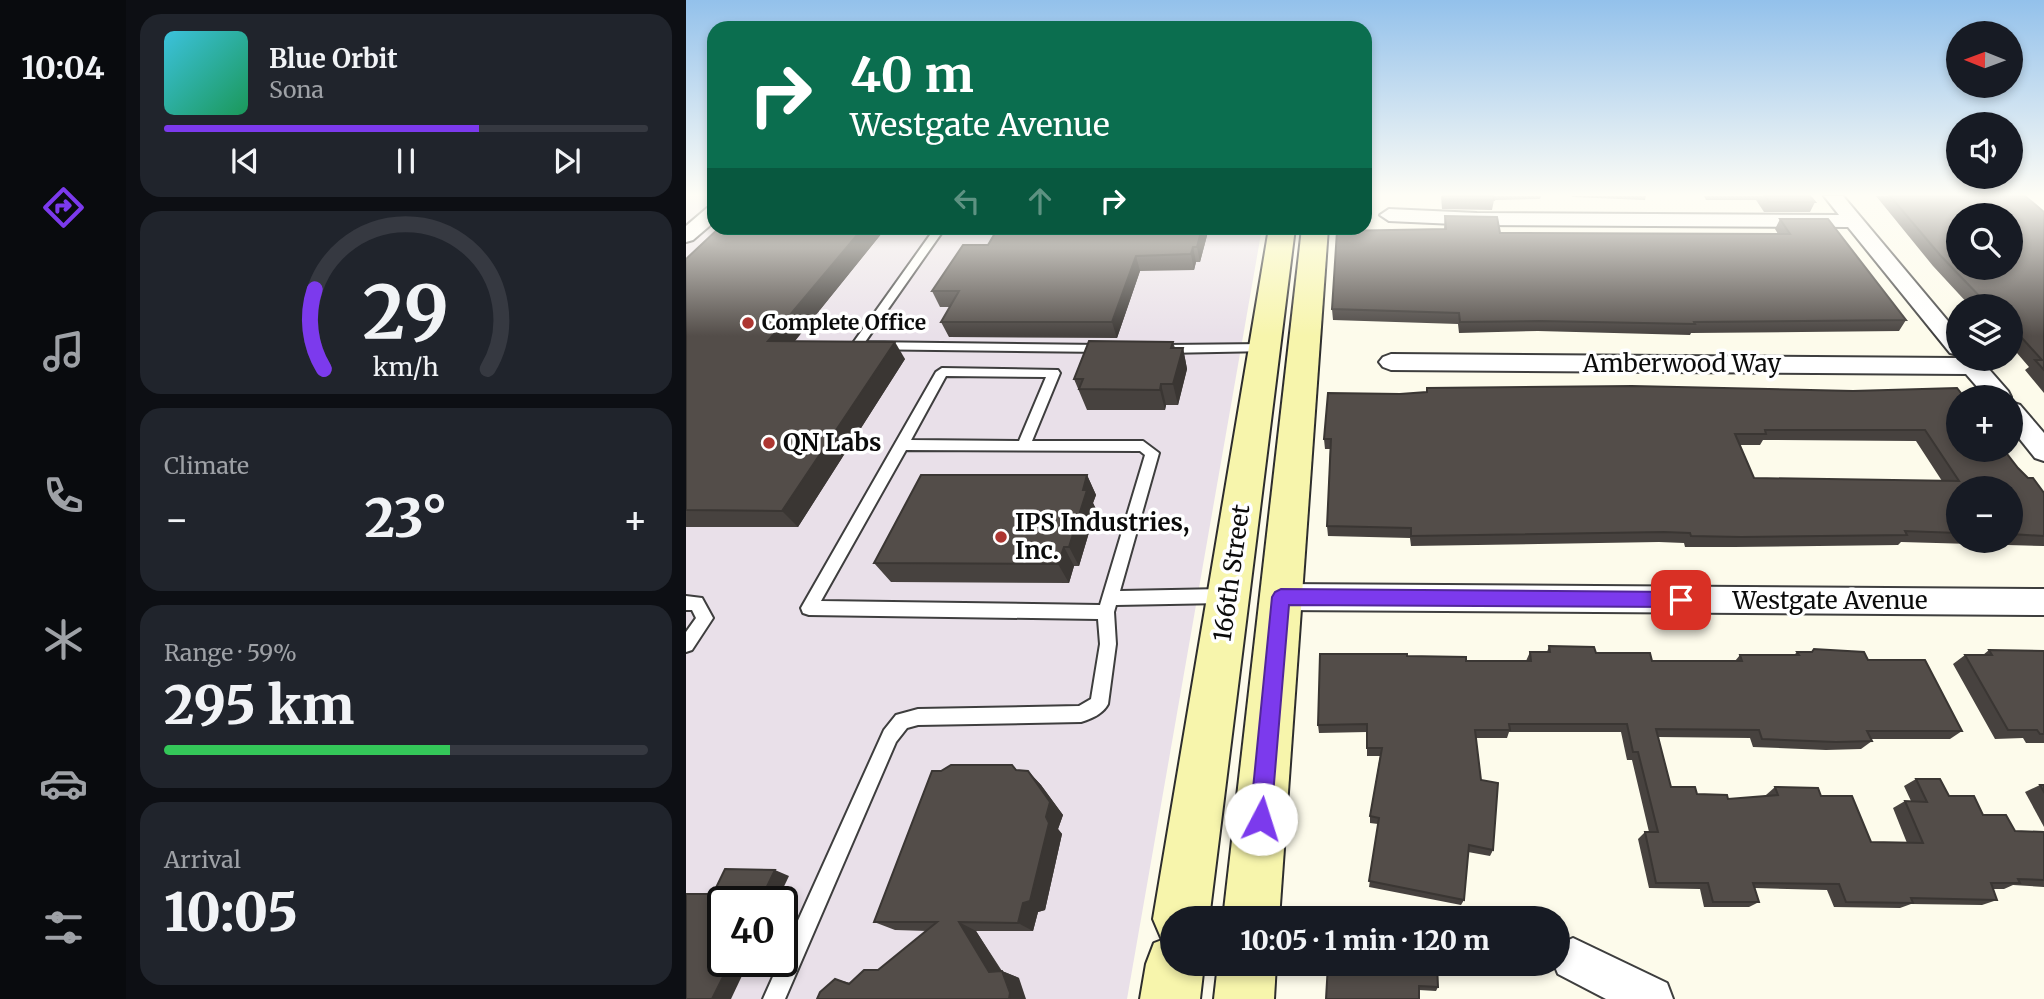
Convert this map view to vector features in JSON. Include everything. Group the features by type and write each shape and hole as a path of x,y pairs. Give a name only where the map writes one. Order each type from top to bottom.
{"street":[{"name":"166th Street","path":"1183,906 1280,243"},
{"name":"166th Street","path":"1252,906 1314,243"},
{"path":"1871,243 1946,334"},
{"name":"Amberwood Way","path":"1391,362 1946,358"},
{"path":"1977,371 1989,385"},
{"path":"2023,426 2044,451"},
{"path":"1228,596 1281,597"},
{"name":"Westgate Avenue","path":"1281,597 2044,602"},
{"path":"1573,960 1651,999"},
{"path":"1170,999 1173,976"},
{"path":"1244,999 1246,976"}],"lane":[{"path":"930,243 857,346 1116,349"},
{"path":"1157,349 1265,348"},
{"path":"1023,446 1054,373 943,372 808,608 1108,605 1228,596"},
{"path":"774,999 890,736 902,721 918,717 1081,714 1099,704 1108,644 1108,605 1152,453 1143,446 902,445"},
{"path":"686,603 696,603 705,618 686,645"}],"shaded area":[{"path":"686,243 1259,243 1127,999 686,999"}],"building":[{"path":"703,243 851,243 768,341 895,342 782,511 686,510 686,259"},
{"path":"989,243 1198,243 1191,254 1136,256 1112,322 941,322 959,291 932,291 963,245 988,245"},
{"path":"1336,243 1846,243 1906,320 1694,322 1695,324 1460,322 1459,313 1332,309"},
{"path":"1930,243 1946,243 1946,261 1940,255"},
{"path":"2023,243 2044,243 2044,370 2035,360 2042,360 2023,339 2023,294 1977,294 1964,280 2023,280"},
{"path":"1089,341 1173,342 1171,348 1183,348 1173,384 1161,384 1160,390 1079,389 1083,379 1074,379"},
{"path":"1632,386 1853,391 1946,388 1946,462 1925,430 1765,430 1766,434 1735,434 1754,478 1946,481 1946,533 1905,531 1907,535 1741,537 1691,536 1690,533 1664,532 1411,536 1411,528 1327,526 1331,439 1324,439 1328,393 1427,392 1427,388"},
{"path":"1946,462 2013,462 2028,478 2033,478 2044,493 2044,536 2023,535 2023,476 1956,476"},
{"name":"IPS Industries, Inc.","path":"921,475 1087,475 1083,490 1087,490 1069,547 1064,547 1058,564 874,563"},
{"path":"1549,646 1594,647 1596,653 1650,653 1652,661 1742,661 1740,655 1799,655 1797,652 1812,652 1814,649 1864,652 1868,660 1925,660 1962,731 1867,731 1872,741 1836,742 1762,739 1759,730 1656,729 1671,787 1695,787 1697,794 1727,795 1728,799 1778,795 1775,787 1818,788 1821,796 1852,796 1871,842 1923,843 1905,801 1927,802 1916,779 1940,779 1949,796 1974,796 1983,815 2006,815 2015,831 2044,832 2044,880 2018,879 2020,883 1991,883 1997,900 1911,898 1913,903 1846,902 1839,884 1753,883 1759,902 1713,902 1708,883 1656,883 1645,832 1658,832 1638,752 1633,752 1627,724 1509,724 1510,730 1475,730 1481,780 1498,783 1493,850 1469,845 1464,900 1369,881 1379,818 1370,816 1382,748 1367,748 1367,724 1318,725 1320,654 1407,654 1466,657 1466,661 1531,661 1530,652 1550,652"},
{"path":"1989,650 2044,651 2044,734 2037,730 2008,730 1965,655 1992,655"},
{"path":"951,765 1012,765 1016,770 1028,771 1050,802 1046,817 1049,823 1030,901 1023,903 1018,923 959,922 989,972 1002,971 1010,993 1009,999 817,999 820,992 835,979 849,984 864,970 878,970 937,922 874,922 932,771 941,771"},
{"path":"725,869 775,870 767,886 717,886"},
{"path":"686,894 707,894 707,977 723,977 712,999 686,999"},
{"path":"1327,976 1438,976 1438,987 1419,986 1419,999 1326,999"}],"place":[{"name":"Complete Office","path":"748,323"},
{"name":"QN Labs","path":"769,443"},
{"name":"IPS Industries, Inc.","path":"1001,537"}],"route":[{"path":"1261,819 1281,597 1681,600"}]}
